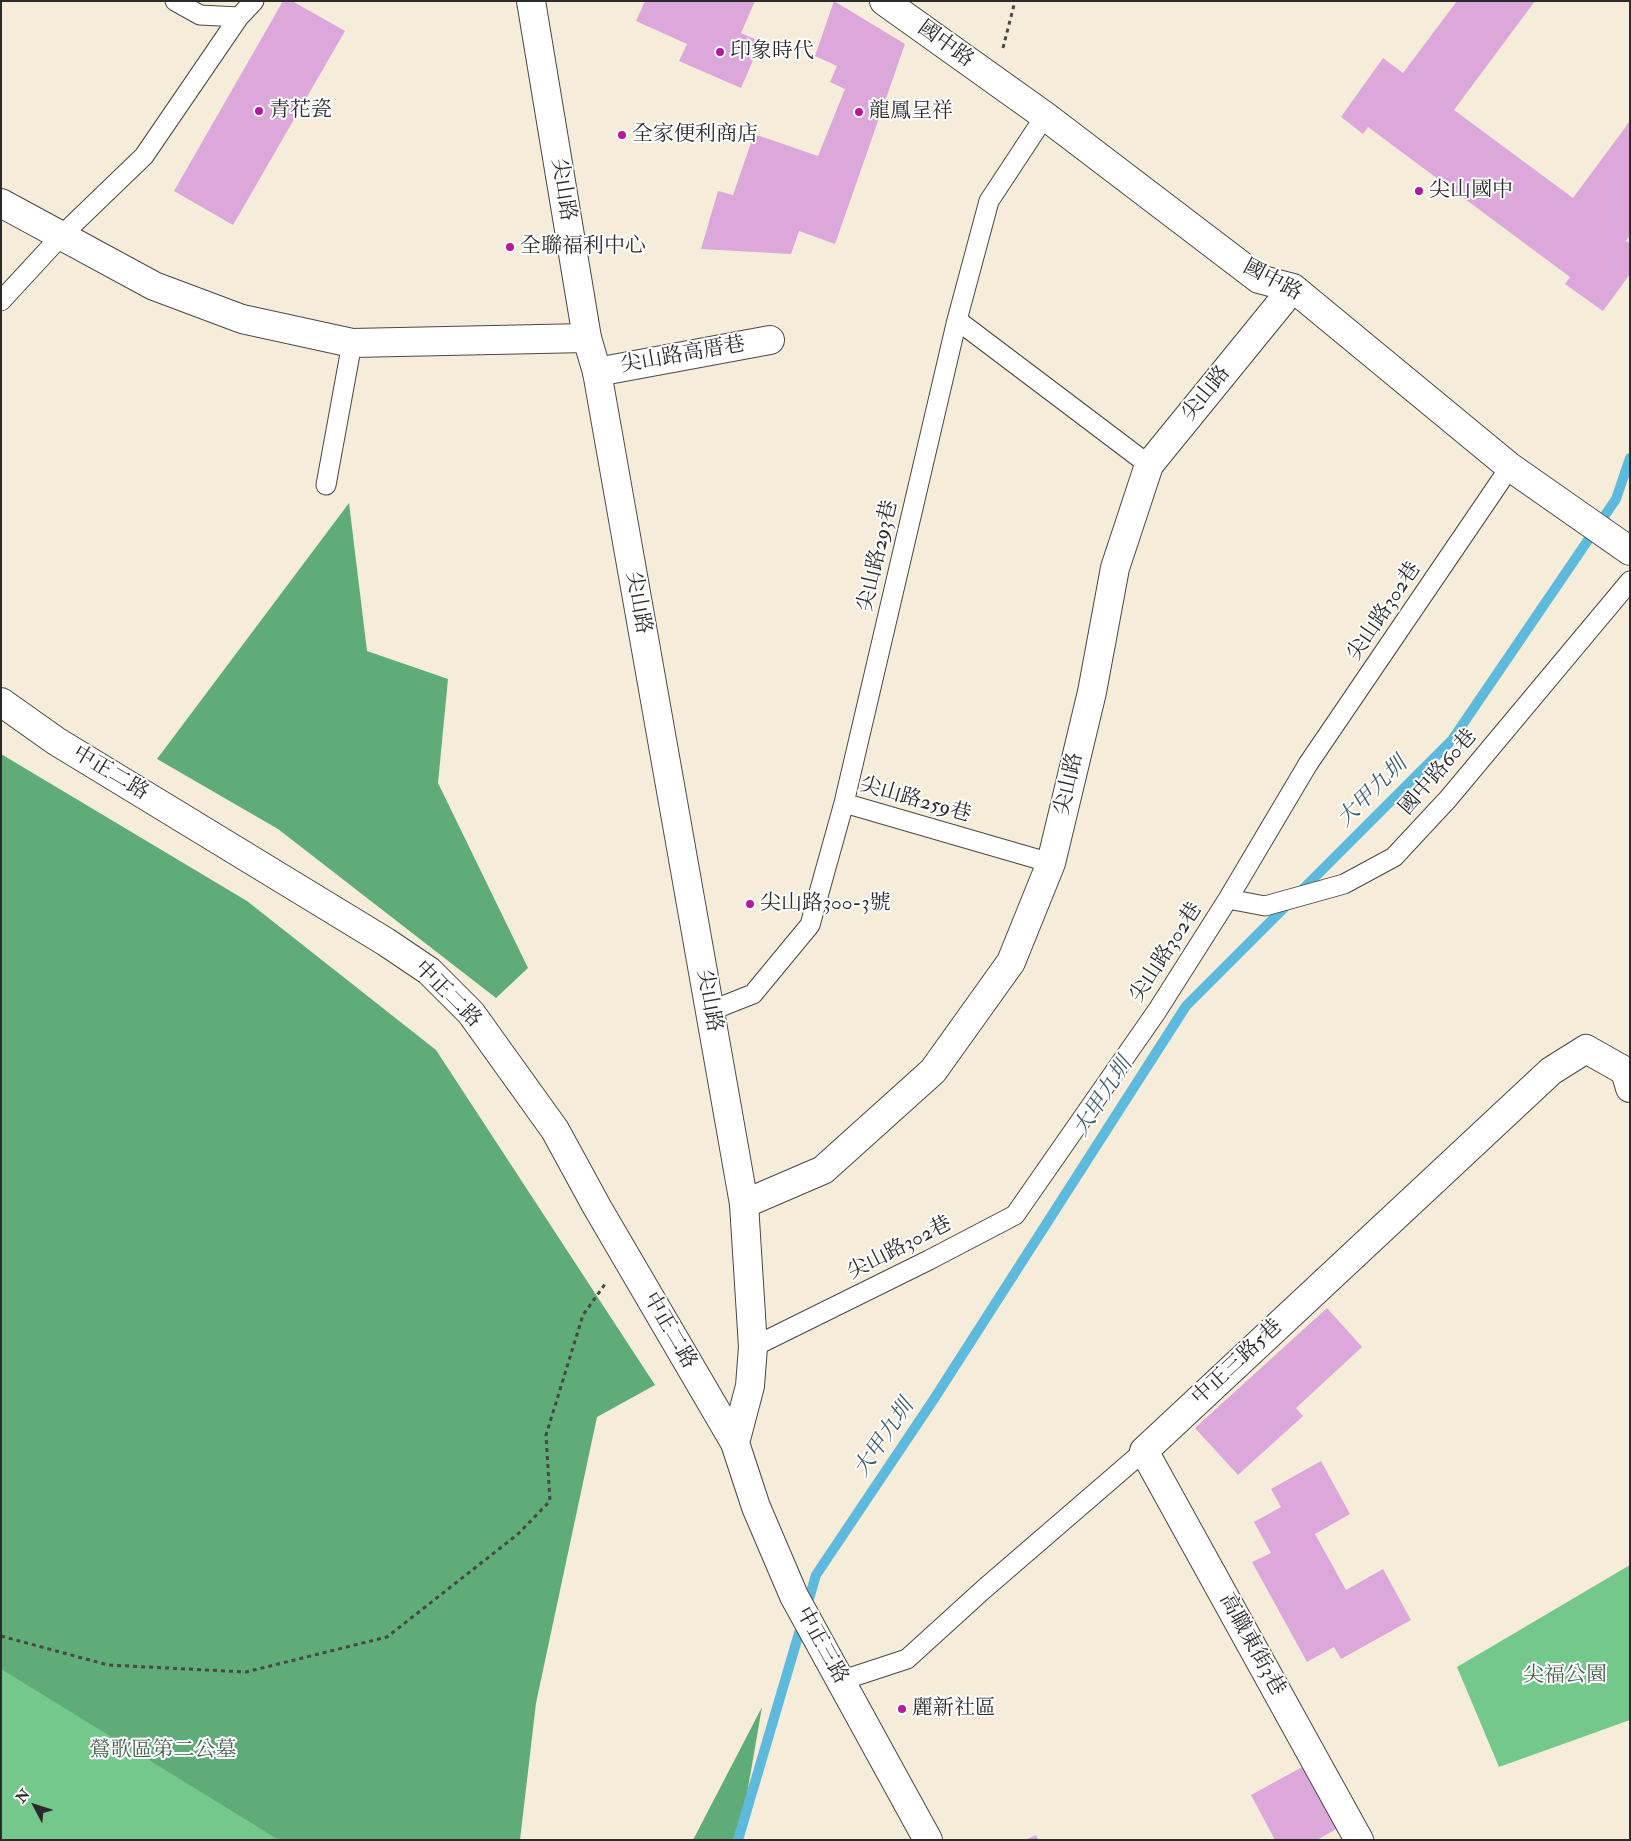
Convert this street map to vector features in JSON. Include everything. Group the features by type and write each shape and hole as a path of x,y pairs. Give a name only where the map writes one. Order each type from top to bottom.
{"street":[{"name":"尖山路","path":"531,1 587,338 596,372 744,1204 752,1347 750,1386 735,1443"},
{"name":"國中路","path":"884,1 1045,116 1259,279 1293,288 1510,466 1630,552"},
{"path":"1,203 154,286 242,320 352,343 587,338"},
{"name":"尖山路","path":"744,1204 824,1170 933,1071 1011,962 1051,864 1092,692 1115,568 1149,465 1293,288"},
{"name":"尖山路高厝巷","path":"596,372 770,340"},
{"name":"中正二路","path":"1,702 56,741 261,864 429,971 471,1014 555,1130 628,1260 735,1443"},
{"name":"中正三路5巷","path":"1144,1451 1551,1071 1586,1049 1628,1079"},
{"name":"中正三路","path":"735,1443 756,1507 797,1602 928,1840"},
{"name":"高職東街3巷","path":"1144,1451 1359,1840"}],"lane":[{"path":"175,1 200,15 239,17"},
{"path":"1,301 61,236 144,156 239,17 254,1"},
{"name":"尖山路293巷","path":"844,803 957,320 990,201 1045,116"},
{"path":"957,320 1149,465"},
{"path":"326,485 352,343"},
{"name":"尖山路302巷","path":"752,1347 1015,1215 1157,1011 1228,899 1308,764 1510,466"},
{"name":"國中路60巷","path":"1228,899 1265,906 1344,884 1394,856 1448,799 1630,581"},
{"name":"尖山路259巷","path":"710,1011 753,994 810,925 844,803 1051,864"},
{"name":"中正三路5巷","path":"840,1681 907,1659 984,1589 1144,1451"}],"path":[{"path":"994,80 1015,1"},
{"path":"1,1636 108,1665 246,1672 387,1637 518,1534 550,1501 546,1436 566,1365 583,1315 606,1283 628,1260"}],"green space":[{"path":"349,503 367,651 448,679 438,783 528,968 496,998 278,829 157,759"},
{"path":"1,754 247,901 436,1050 655,1385 597,1417 536,1703 520,1840 279,1840 1,1669"},
{"name":"尖福公園","path":"1630,1565 1630,1720 1499,1767 1457,1667"},
{"name":"鶯歌區第二公墓","path":"1,1642 356,1840 1,1840"},
{"path":"762,1707 739,1840 693,1840"}],"building":[{"name":"青花瓷","path":"283,1 292,1 345,31 233,225 174,191"},
{"name":"印象時代","path":"645,1 755,1 741,33 761,42 741,88 679,61 687,44 636,21"},
{"name":"龍鳳呈祥","path":"834,1 905,44 835,244 799,231 791,254 701,249 718,191 733,195 754,134 818,156 845,89 830,82 837,66 815,56"},
{"path":"1457,1 1535,1 1454,110 1573,198 1630,121 1630,235 1626,241 1630,243 1630,274 1603,311 1565,284 1570,277 1368,127 1363,134 1341,117 1383,58 1403,73"},
{"path":"1327,1308 1362,1347 1296,1408 1303,1416 1238,1475 1195,1428"},
{"path":"1321,1461 1350,1514 1315,1534 1346,1590 1383,1569 1411,1620 1341,1659 1334,1647 1307,1662 1252,1562 1271,1553 1254,1522 1281,1507 1271,1489"},
{"path":"1304,1766 1338,1828 1317,1840 1275,1840 1251,1795"},
{"path":"1036,1835 1038,1840 1025,1840"}],"waterway":[{"name":"大甲九圳","path":"806,1609 816,1575 934,1399 1186,1006 1452,740 1616,499 1630,458"},
{"name":"大甲九圳","path":"738,1840 802,1623"}],"place":[{"name":"印象時代","path":"720,52"},
{"name":"青花瓷","path":"259,111"},
{"name":"龍鳳呈祥","path":"859,112"},
{"name":"全家便利商店","path":"622,135"},
{"name":"尖山國中","path":"1419,191"},
{"name":"全聯福利中心","path":"510,247"},
{"name":"尖山路300-3號","path":"750,904"},
{"name":"麗新社區","path":"902,1709"}]}
